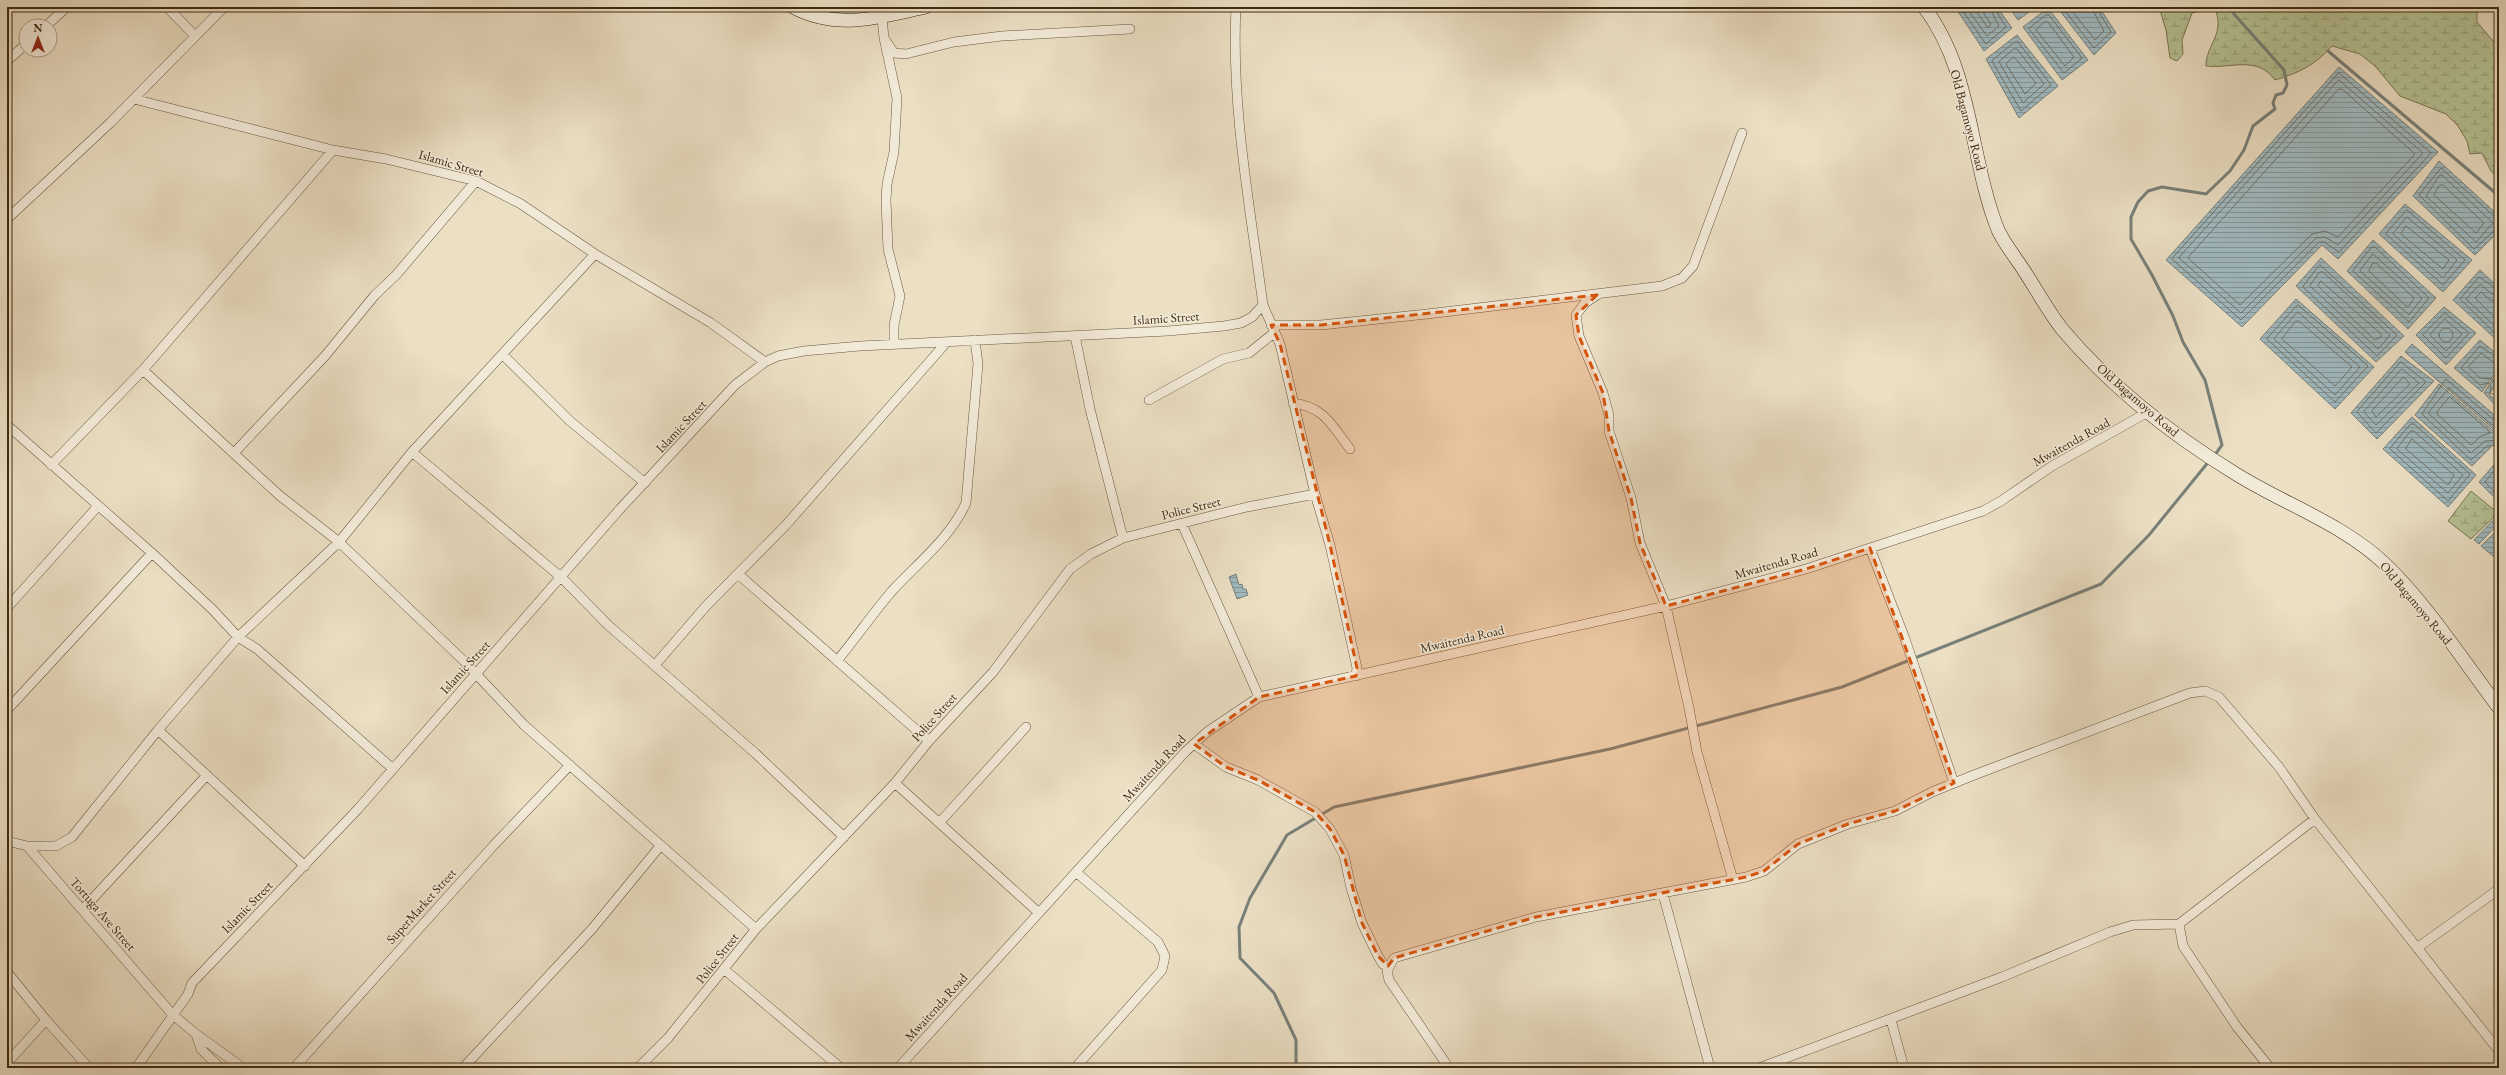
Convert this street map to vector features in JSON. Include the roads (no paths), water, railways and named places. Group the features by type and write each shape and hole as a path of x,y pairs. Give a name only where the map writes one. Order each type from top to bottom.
{"street":[{"path":"55,18 67,7"},
{"path":"167,7 195,36"},
{"path":"7,219 134,99 224,7"},
{"path":"793,7 830,20 852,22 882,18 926,7"},
{"path":"1236,7 1235,70 1243,150 1264,305 1273,329 1293,403 1337,577 1357,668 1356,676"},
{"name":"Old Bagamoyo Road","path":"1924,7 1945,40 1963,91 1985,188 1999,231 2062,328 2100,368 2148,412 2182,438 2236,474 2321,520 2353,540 2385,564 2425,610 2499,708"},
{"path":"882,18 884,38 897,98 894,152 887,184 886,200 888,249 900,296 894,325 894,344"},
{"path":"884,38 894,53 906,54 954,42 1002,36 1130,29"},
{"path":"7,61 18,51"},
{"name":"Islamic Street","path":"134,99 333,150 386,159 476,181 521,204 596,254 711,324 765,362"},
{"path":"1149,400 1223,358 1249,353 1273,329 1597,295 1662,286 1682,278 1693,266 1742,134"},
{"path":"51,464 143,370 333,150"},
{"path":"234,453 325,356 375,295 396,275 476,181"},
{"path":"7,841 27,846 56,846 72,837 158,730 238,637 339,542 412,452 596,254"},
{"path":"1597,295 1585,303 1576,315 1579,336 1603,393 1608,415 1609,431 1631,498 1640,543 1666,606 1689,708 1697,752 1733,880"},
{"name":"Islamic Street","path":"172,1014 188,994 192,984 304,866 393,769 645,483 735,385 765,362 778,356 804,351 894,344 945,344 975,340 1075,336 1224,326 1241,323 1252,317 1264,305"},
{"path":"1075,336 1090,409 1123,538"},
{"path":"837,661 891,593 947,535 958,520 966,503 978,364 975,340"},
{"path":"655,665 738,574 786,525 945,344"},
{"path":"503,354 570,421 645,483"},
{"path":"143,370 279,495 339,542 477,675 524,726 756,929"},
{"path":"1293,403 1308,405 1318,409 1350,449"},
{"name":"Mwaitenda Road","path":"898,1068 1038,912 1077,873 1194,744 1207,732 1259,697 1666,606 1806,569 1983,511 2002,501 2052,466 2148,412"},
{"path":"7,425 152,553 212,609 238,637 257,649 393,769"},
{"path":"412,452 562,578 608,625 755,753 844,837"},
{"name":"Police Street","path":"638,1068 668,1038 725,970 756,929 895,783 929,741 993,672 1070,569 1091,554 1123,538 1247,507 1315,494"},
{"path":"7,608 98,506"},
{"path":"1182,524 1259,697"},
{"path":"1870,548 1904,636 1954,783"},
{"path":"7,710 152,553"},
{"path":"738,574 929,741"},
{"path":"1449,1068 1389,980 1388,966 1394,958 1503,925 1610,901 1663,894 1733,880 1764,871 1798,844 1848,824 1895,811 1954,783 2190,693 2205,691 2219,697 2279,767 2315,819 2499,1051"},
{"path":"940,822 1026,727"},
{"path":"158,730 304,866"},
{"path":"1194,744 1226,767 1258,780 1315,812 1330,829 1344,855 1350,888 1362,922 1378,956 1383,964 1388,966"},
{"name":"SuperMarket Street","path":"294,1068 494,846 570,765"},
{"path":"83,909 207,775"},
{"path":"895,783 1038,912"},
{"path":"1759,1068 1891,1020 2058,956 2110,932 2133,925 2179,924 2315,819"},
{"path":"463,1068 592,929 661,845"},
{"name":"Tortuga Ave Street","path":"27,846 83,909 172,1014 196,1034 243,1068"},
{"path":"1075,1068 1162,970 1165,956 1158,942 1077,873"},
{"path":"2417,948 2499,889"},
{"path":"1663,894 1710,1068"},
{"path":"2179,924 2183,946 2237,1027 2270,1068"},
{"path":"725,970 842,1068"},
{"path":"7,972 46,1020 89,1068"},
{"path":"136,1068 172,1014"},
{"path":"7,1063 46,1020"},
{"path":"1891,1020 1904,1068"},
{"path":"196,1034 201,1049 220,1068"}],"water":[{"path":"1955,7 1997,7 2012,28 1984,51"},
{"path":"2009,7 2036,7 2018,20"},
{"path":"2057,7 2099,7 2116,33 2094,55"},
{"path":"2048,8 2088,60 2062,80 2023,27"},
{"path":"2017,35 2058,86 2019,118 1986,59"},
{"path":"2339,67 2438,152 2338,259 2322,245 2242,327 2166,260"},
{"path":"2439,161 2499,216 2499,231 2475,255 2413,196"},
{"path":"2405,204 2472,260 2443,292 2379,234"},
{"path":"2373,240 2436,298 2408,329 2347,271"},
{"path":"2321,258 2404,336 2376,362 2296,286"},
{"path":"2480,270 2499,288 2499,342 2453,300"},
{"path":"2296,299 2374,367 2335,409 2260,339"},
{"path":"2444,307 2476,333 2446,365 2416,335"},
{"path":"2480,340 2499,356 2499,367 2482,392 2454,368"},
{"path":"2412,344 2499,419 2499,434 2405,352"},
{"path":"2401,356 2434,381 2377,439 2351,413"},
{"path":"2499,369 2499,381 2489,394 2499,405 2499,409 2484,393"},
{"path":"2439,384 2499,436 2499,439 2472,466 2415,415"},
{"path":"2412,417 2476,475 2448,507 2383,449"},
{"path":"2499,459 2499,502 2479,482"},
{"path":"2499,514 2499,523 2479,544 2474,540"},
{"path":"2499,528 2499,561 2481,546"},
{"path":"1236,574 1239,585 1242,584 1243,589 1246,589 1248,595 1237,599 1229,577"}],"waterway":[{"path":"2214,456 2222,445 2205,380 2183,342 2173,316 2152,275 2131,239 2131,217 2138,202 2148,191 2162,187 2206,194 2230,171 2244,150 2253,126 2275,109 2273,103 2276,95 2283,93 2287,85 2284,70 2234,14 2233,7"},
{"path":"2328,51 2499,196"},
{"path":"1296,1068 1296,1040 1274,993 1240,958 1239,927 1250,898 1287,835 1334,807 1610,749 1842,687 2101,584 2149,535 2210,460"}]}
